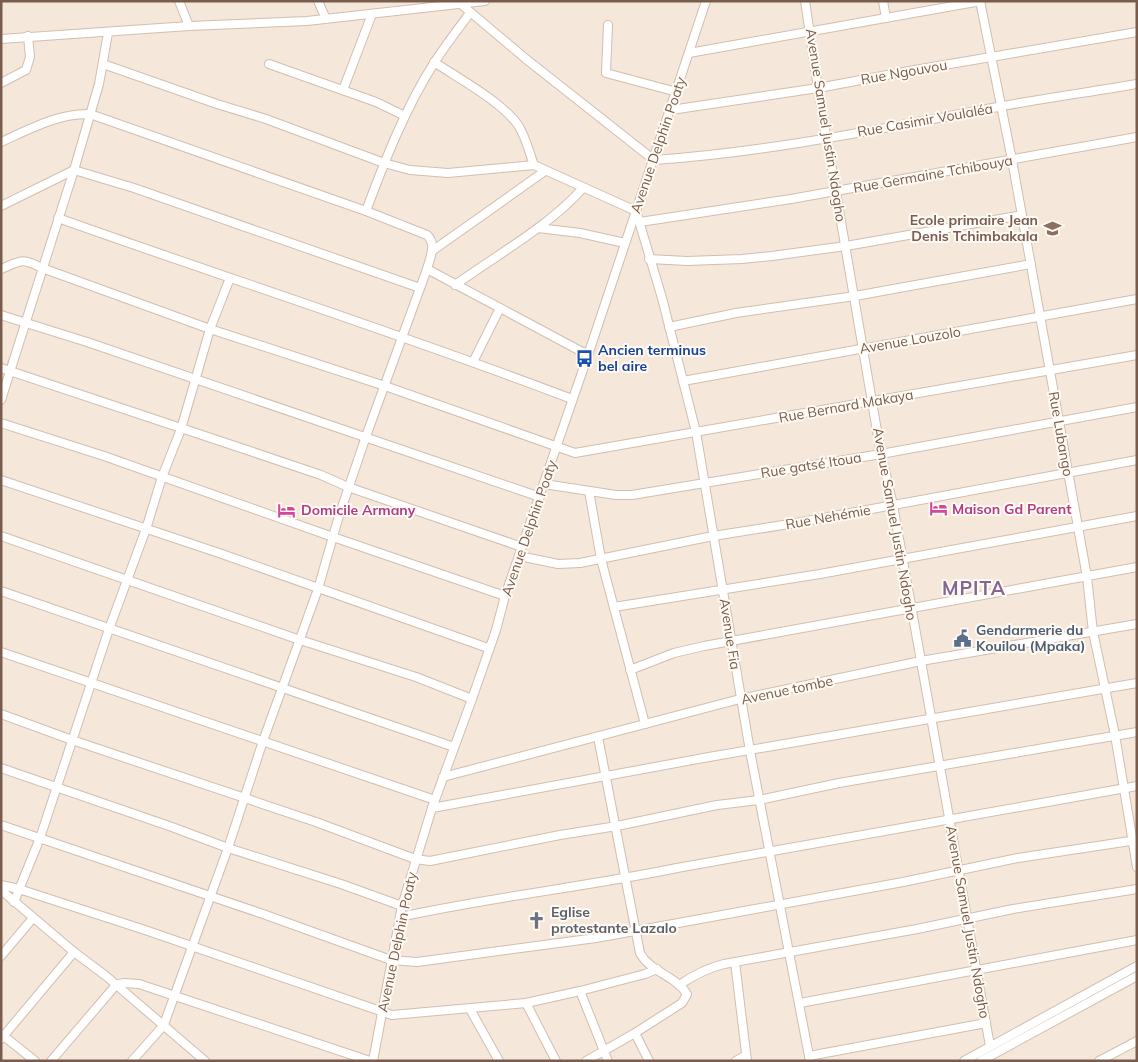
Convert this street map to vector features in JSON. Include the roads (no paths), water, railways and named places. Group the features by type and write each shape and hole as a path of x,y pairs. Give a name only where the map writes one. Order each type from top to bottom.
{"street":[{"path":"179,1 189,26"},
{"path":"318,1 326,19"},
{"path":"1,39 326,19 485,1"},
{"name":"Avenue Delphin Poaty","path":"372,1061 402,906 432,808 496,630 505,596 540,498 706,1"},
{"name":"Avenue Samuel Justin Ndogho","path":"805,1 818,88 881,454 893,505 990,1046"},
{"path":"883,1 886,18"},
{"path":"689,53 981,1"},
{"name":"Rue Lubango","path":"981,1 1012,160 1078,526 1094,632 1135,840 1137,867"},
{"path":"462,5 654,160"},
{"path":"366,211 384,163 405,116 434,62 470,13"},
{"path":"343,90 372,14"},
{"path":"608,25 606,73 677,92"},
{"name":"Rue Ngouvou","path":"671,110 818,88 1137,32"},
{"path":"1,400 74,170 99,84 108,33"},
{"path":"1,83 26,70 30,57 28,36"},
{"path":"434,62 482,93 510,116 518,125 524,137 534,165"},
{"path":"103,64 266,119 384,163 410,170 448,173 534,165 636,211"},
{"path":"269,64 376,102 405,116"},
{"name":"Rue Casimir Voulaléa","path":"654,160 710,156 827,138 1000,106 1137,84"},
{"path":"1,142 72,114 90,114 366,211 427,235 432,238 433,244 427,269 348,487 318,588 175,996 164,1025 132,1061"},
{"name":"Rue Germaine Tchibouya","path":"640,222 791,199 1137,137"},
{"path":"1,206 74,170 134,188 420,288"},
{"path":"432,251 545,171"},
{"path":"455,285 538,228 573,199 583,188"},
{"name":"Avenue Fia","path":"636,211 662,298 696,432 724,590 740,699 810,1058"},
{"path":"650,259 687,261 742,259 846,246 1022,215"},
{"path":"58,218 314,305 572,399"},
{"path":"538,228 580,233 625,243"},
{"name":"Rue Bernard Makaya","path":"1,269 22,260 28,261 42,268 210,329 385,386 575,453 1137,355"},
{"path":"669,327 736,313 855,296 1031,264"},
{"path":"427,269 588,355"},
{"path":"14,902 40,838 109,629 146,529 162,477 181,429 210,329 230,278"},
{"name":"Avenue Louzolo","path":"683,381 1137,300"},
{"path":"473,362 500,308"},
{"path":"1,314 540,498"},
{"path":"1,368 321,475 348,487 522,547"},
{"name":"Rue gatsé Itoua","path":"544,484 616,495 632,495 881,454 1137,407"},
{"path":"1,423 104,456 505,596"},
{"name":"Rue Nehémie","path":"519,556 558,564 580,563 713,536 1137,460"},
{"path":"1,480 488,648"},
{"path":"589,491 601,559 645,724"},
{"path":"614,607 724,590 1137,516"},
{"path":"1,536 126,581 416,677 472,699"},
{"path":"630,670 674,653 731,640 1137,567"},
{"path":"1,591 454,747"},
{"name":"Avenue tombe","path":"443,777 740,699 921,661 1137,624"},
{"path":"1,652 435,800"},
{"path":"432,808 709,757 1137,683"},
{"path":"1,714 416,859 430,860 617,826 717,805 759,800 839,783 1137,732"},
{"path":"586,1061 685,1001 687,994 679,985 643,958 635,932 617,826 598,737"},
{"path":"1,768 228,848 341,884 402,906"},
{"path":"400,918 433,910 626,878 949,818 1137,786"},
{"path":"1,825 391,960 417,962 635,932 959,871 1018,858 1135,840"},
{"path":"1,885 19,889 392,1015 526,1003 580,991 645,974 656,969"},
{"path":"679,985 696,973 711,967 1067,900 1137,889"},
{"path":"1,890 206,1060"},
{"path":"1,956 33,918"},
{"path":"800,1003 1137,940"},
{"path":"35,1061 2,1036 74,952"},
{"path":"735,962 747,1058 736,1061"},
{"path":"964,1061 1137,966"},
{"path":"981,1061 1137,976"},
{"path":"51,1061 116,985 133,983 372,1061"},
{"path":"580,991 608,1061"},
{"path":"526,1003 556,1061"},
{"path":"470,1009 499,1061"},
{"path":"810,1058 986,1023"},
{"path":"635,1033 649,1061"},
{"path":"1098,1061 1137,1041"},
{"path":"996,1053 1000,1061"}],"place":[{"name":"Ecole primaire Jean Denis Tchimbakala","path":"1052,228"},
{"name":"Ancien terminus bel aire","path":"584,358"},
{"name":"Maison Gd Parent","path":"938,509"},
{"name":"Domicile Armany","path":"287,510"},
{"name":"Gendarmerie du Kouilou (Mpaka)","path":"962,638"},
{"name":"Eglise protestante Lazalo","path":"537,920"}],"district":[{"name":"MPITA","path":"974,588"}]}
